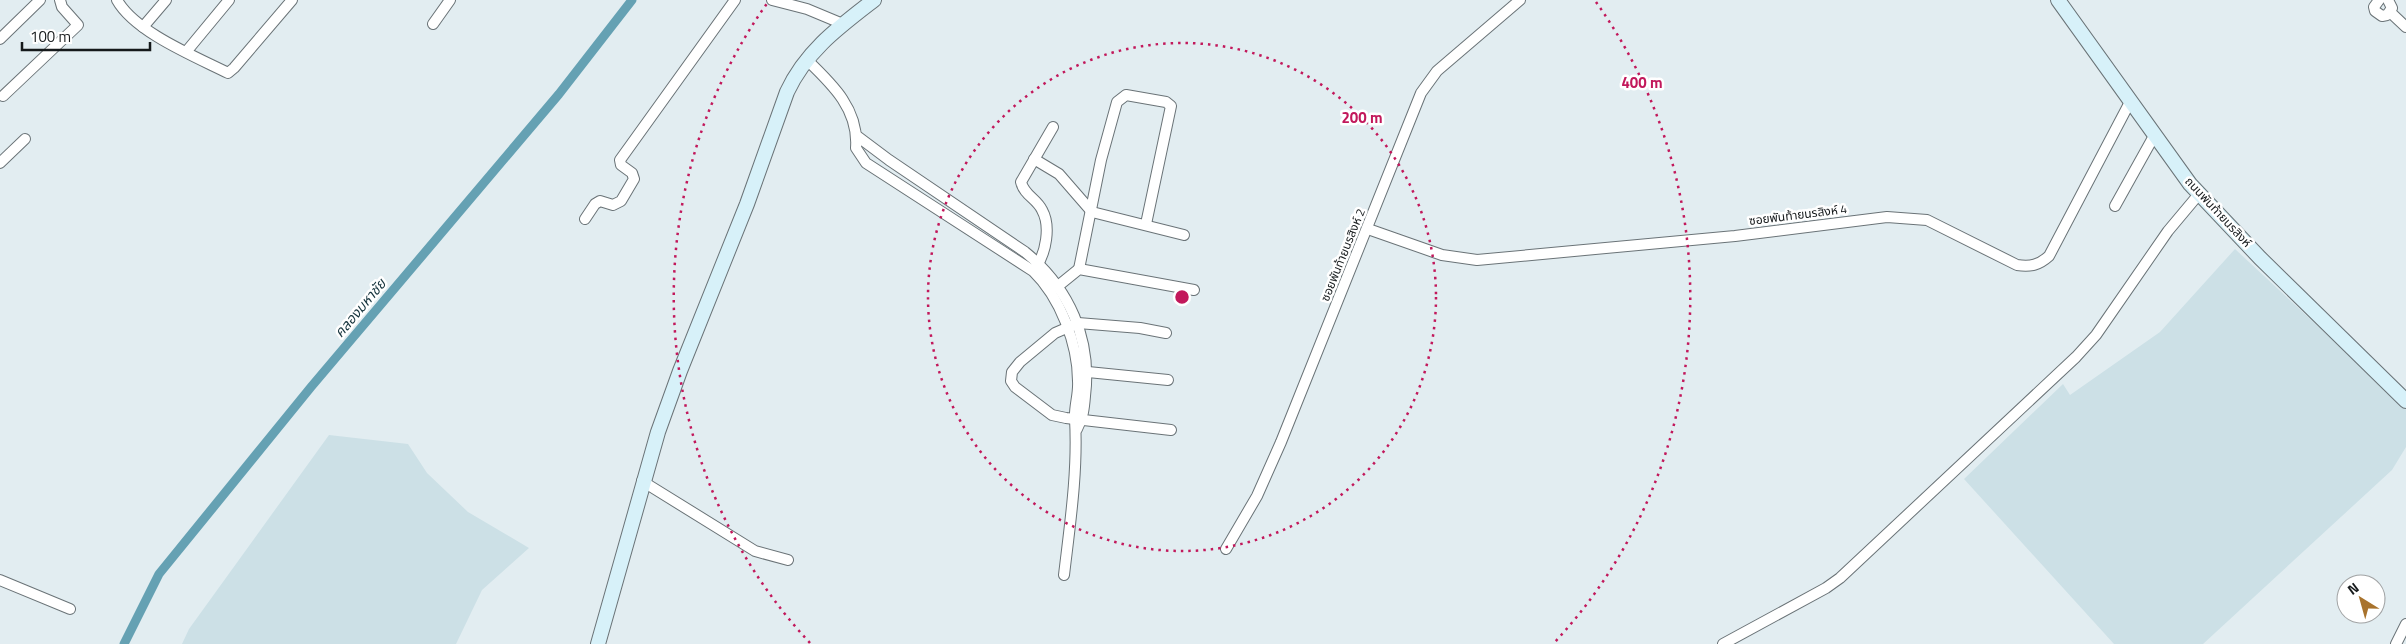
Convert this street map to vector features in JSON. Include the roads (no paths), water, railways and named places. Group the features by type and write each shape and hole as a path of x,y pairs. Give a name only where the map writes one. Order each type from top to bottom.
{"street":[{"path":"0,39 40,0"},
{"path":"4,96 78,25 62,7 60,0"},
{"path":"117,0 124,13 143,27 186,52 228,73 292,0"},
{"path":"143,27 166,0"},
{"path":"186,52 229,0"},
{"path":"433,24 450,0"},
{"path":"585,219 595,204 600,202 612,205 620,201 634,179 632,172 621,165 620,160 735,0"},
{"path":"772,0 808,9 843,24"},
{"path":"598,644 642,481 680,371 747,204 787,92 806,59 843,24 874,0"},
{"name":"ซอยพันท้ายนรสิงห์ 2","path":"1226,549 1257,496 1368,229 1421,93 1437,71 1520,0"},
{"name":"ถนนพันท้ายนรสิงห์","path":"2058,0 2154,136 2199,194 2406,401"},
{"path":"2376,1 2375,11 2378,14 2387,15 2392,8 2388,0"},
{"path":"2390,12 2406,27"},
{"path":"806,59 837,89 844,100 857,136 856,148 866,163 1036,267 1068,328 1077,360 1078,423 1064,575"},
{"path":"1058,286 1079,269 1101,160 1117,102 1126,95 1166,102 1171,106 1146,224"},
{"name":"ซอยพันท้ายนรสิงห์ 4","path":"1368,229 1442,255 1477,260 1735,236 1887,217 1910,217 1927,220 2017,265 2029,267 2040,264 2049,256 2130,102"},
{"path":"1036,267 1042,254 1046,221 1042,210 1026,193 1021,182 1053,127"},
{"path":"857,136 1036,267 1058,286 1078,323 1088,372 1078,423"},
{"path":"2116,206 2154,136"},
{"path":"0,163 25,139"},
{"path":"1034,159 1059,174 1092,212 1184,235"},
{"path":"1724,644 1826,588 1840,578 2076,357 2096,335 2168,231 2199,194"},
{"path":"1079,269 1194,290"},
{"path":"1166,333 1140,328 1078,323 1055,333 1020,362 1012,372 1011,381 1015,387 1052,415 1078,423 1171,430"},
{"path":"1088,372 1168,380"},
{"path":"642,481 755,551 788,560"},
{"path":"0,580 70,609"},
{"path":"2396,644 2406,624"}],"waterway":[{"name":"คลองมหาชัย","path":"124,644 159,574 311,387 559,94 632,0"}]}
